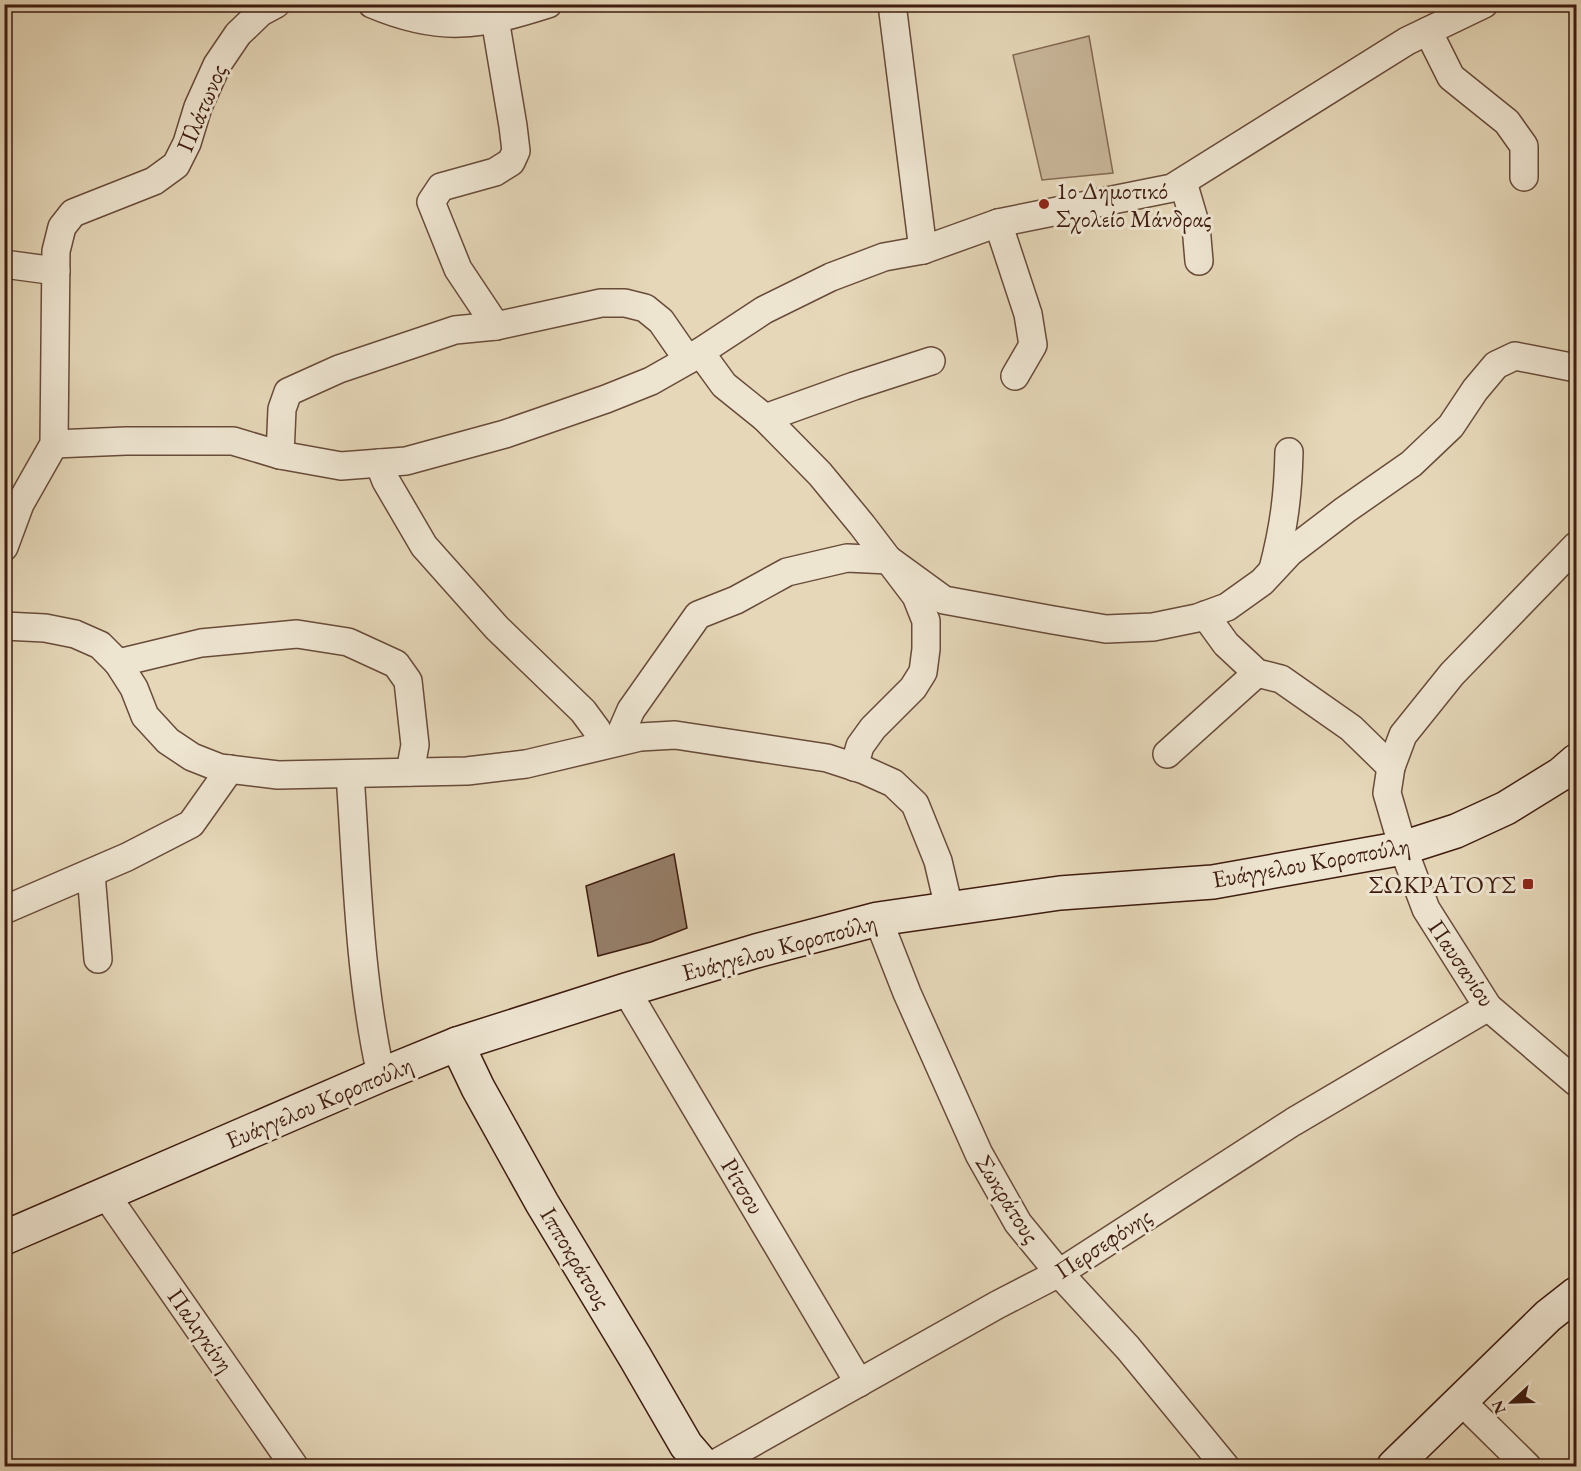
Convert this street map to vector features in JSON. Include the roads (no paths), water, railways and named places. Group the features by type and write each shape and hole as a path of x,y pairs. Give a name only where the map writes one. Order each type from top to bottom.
{"street":[{"path":"372,4 414,20 469,24 509,17 548,4"},
{"path":"892,4 923,250"},
{"path":"4,547 20,504 54,444 233,441 280,455 341,466 406,461 505,434 651,381 764,310 831,277 884,257 923,250 998,224 1172,188 1398,46 1484,4"},
{"name":"Πλάτωνος","path":"54,444 56,252 62,227 73,213 154,181 177,165 217,65 238,34 265,7"},
{"path":"495,19 516,151 511,162 495,172 441,187 431,202 458,269 496,326"},
{"path":"1428,31 1451,78 1507,122 1524,146 1524,177"},
{"path":"1183,182 1196,226 1199,261"},
{"path":"998,224 1028,314 1033,345 1015,376"},
{"path":"4,264 56,271"},
{"path":"280,455 282,409 288,392 339,369 455,330 496,326 601,303 625,303 645,308 661,321 724,385 765,418 820,474 916,596 926,621 923,672 913,688 873,728 860,746 854,767"},
{"path":"608,744 698,615 736,600 787,572 847,558 889,560 944,600 1106,629 1153,627 1205,615 1227,607 1262,582 1290,552 1411,464 1451,426 1475,390 1496,365 1515,356 1576,368"},
{"path":"765,418 931,361"},
{"path":"1273,570 1283,531 1288,496 1288,452"},
{"path":"379,463 386,481 424,546 497,628 583,711 608,744"},
{"name":"Παυσανίου","path":"1576,546 1452,674 1403,735 1391,767 1387,793 1403,848 1426,909 1488,1007 1576,1082"},
{"path":"1205,615 1226,644 1257,673 1281,679 1342,722 1391,767"},
{"path":"4,626 45,628 75,634 100,645 118,663 134,688 145,716 168,741 192,757 220,768 278,775 467,771 526,764 640,737 675,735 827,758 893,783 915,804 938,861 949,908"},
{"path":"118,663 201,643 297,633 348,642 396,664 408,681 415,745 410,772"},
{"path":"1167,754 1257,673"},
{"name":"Ευάγγελου Κοροπούλη","path":"4,1238 457,1044 626,990 756,951 878,919 1060,893 1213,882 1403,848 1456,831 1506,808 1561,774 1576,761"},
{"path":"4,910 91,873 191,824 230,769"},
{"path":"350,774 362,960 373,1042 381,1075"},
{"path":"91,873 98,959"},
{"name":"Σωκράτους","path":"878,919 907,993 979,1154 1018,1222 1059,1273 1128,1348 1226,1467"},
{"name":"Ρίτσου","path":"626,990 859,1383"},
{"name":"Περσεφόνης","path":"711,1467 997,1305 1059,1273 1293,1122 1488,1007"},
{"name":"Ιπποκράτους","path":"457,1044 478,1088 548,1212 686,1445 704,1467"},
{"name":"Παλιγκίνη","path":"106,1195 294,1467"},
{"path":"1394,1467 1548,1316 1576,1294"},
{"path":"1460,1400 1527,1467"}],"place":[{"name":"1ο Δημοτικό Σχολείο Μάνδρας","path":"1044,204"},
{"name":"ΣΩΚΡΑΤΟΥΣ","path":"1528,884"}]}
